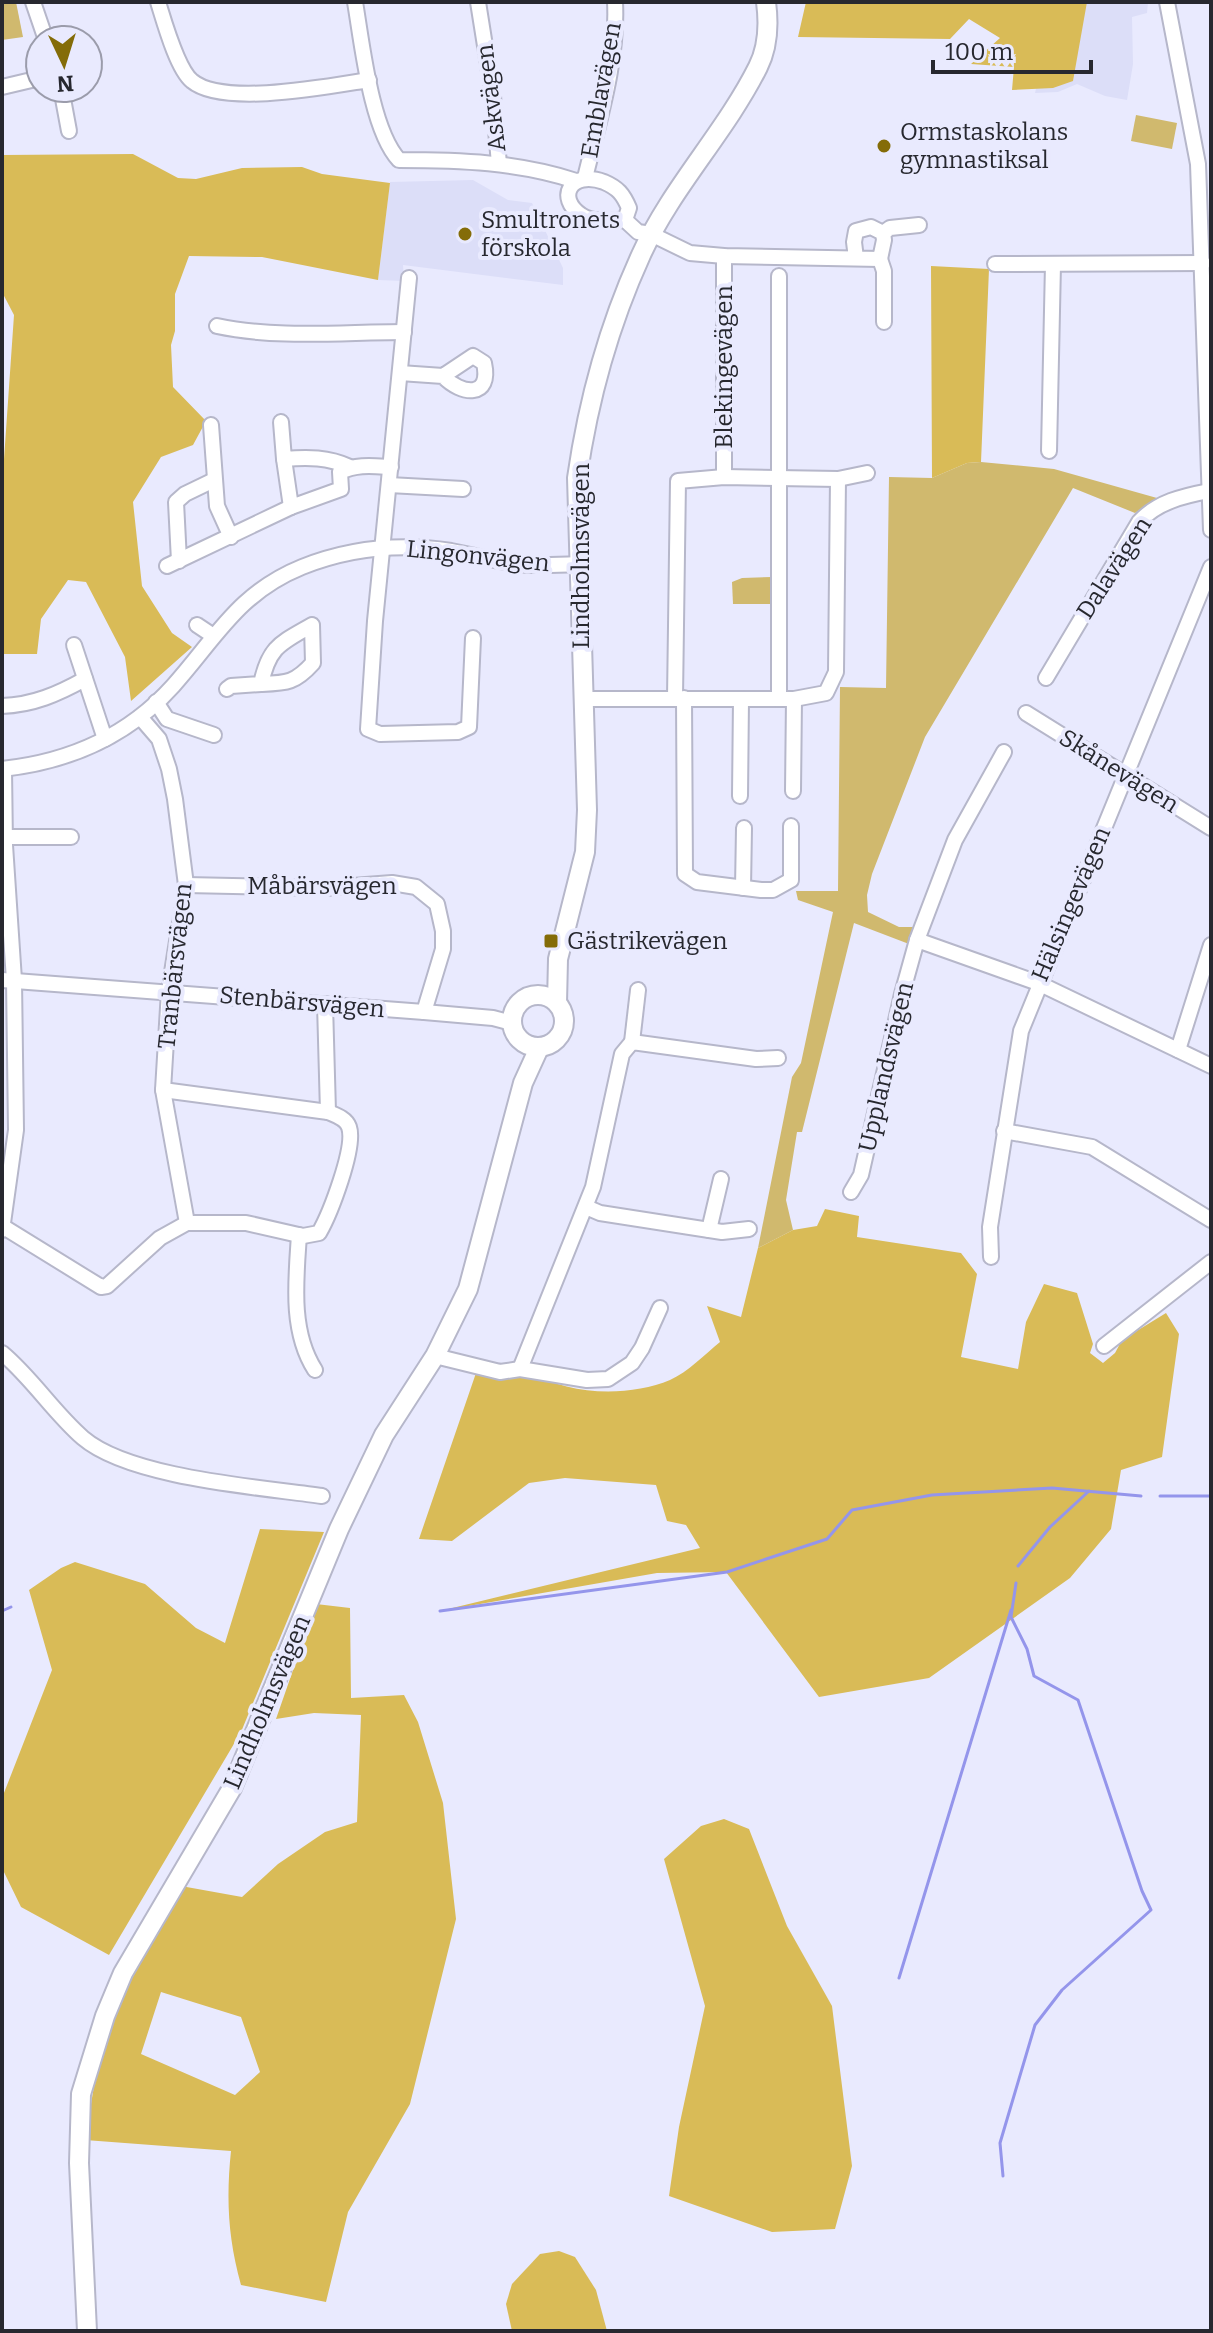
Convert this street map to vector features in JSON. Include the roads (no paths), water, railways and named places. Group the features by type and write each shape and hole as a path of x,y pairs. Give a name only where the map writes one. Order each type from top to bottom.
{"main road":[{"name":"Lindholmsvägen","path":"558,959 535,995 523,1000 506,1019 514,1032 530,1045 552,1043 561,1033 564,1020 557,1003 558,959 585,852 587,810 577,478 599,368 640,255 651,234 759,66 769,24 766,2"},
{"path":"535,995 557,1003"},
{"name":"Lindholmsvägen","path":"87,2331 79,2163 81,2094 105,2016 123,1973 232,1788 339,1529 384,1435 435,1356 468,1289 523,1083 530,1045"}],"street":[{"path":"33,2 41,24"},
{"path":"158,2 183,68 192,82 230,92 275,93 369,80"},
{"path":"355,2 369,80 389,149 399,160 499,164"},
{"name":"Askvägen","path":"478,2 493,96 499,164 610,185 622,193 629,208 625,220"},
{"name":"Emblavägen","path":"580,179 608,80 615,34 615,2"},
{"path":"1167,2 1198,164 1209,398 1211,530"},
{"path":"2,87 24,82"},
{"path":"64,104 69,131"},
{"path":"580,179 569,190 569,200 582,216 602,221 625,220 638,232 651,234"},
{"path":"883,233 890,228 919,225"},
{"path":"856,258 856,231 871,227 883,233"},
{"path":"883,233 880,259 884,271 884,322"},
{"name":"Blekingevägen","path":"651,234 690,253 880,259"},
{"name":"Blekingevägen","path":"724,256 724,477"},
{"path":"995,264 1203,263"},
{"path":"1049,451 1053,264"},
{"path":"779,276 779,699"},
{"path":"409,278 381,548 368,729 380,734 458,732 469,727 473,638"},
{"path":"217,326 258,332 404,332"},
{"path":"400,373 443,376"},
{"path":"281,422 291,507"},
{"path":"211,425 217,506 231,537"},
{"path":"284,459 314,457 354,466 391,467"},
{"path":"214,480 185,494 176,502 173,563 291,507 341,489 340,472 354,466"},
{"name":"Blekingevägen","path":"679,698 678,481 724,477 838,479 867,473"},
{"path":"583,699 794,699 826,693 836,672 838,479"},
{"path":"389,485 463,489"},
{"name":"Dalavägen","path":"1046,678 1139,522 1160,505 1186,495 1209,491"},
{"name":"Lingonvägen","path":"3,769 60,759 105,739 140,717 173,686 212,635 239,607 266,586 300,568 342,553 381,548 451,551 520,564 578,564"},
{"name":"Hälsingevägen","path":"991,1257 990,1227 1021,1031 1038,983 1211,567"},
{"path":"197,625 212,635"},
{"path":"227,689 231,686 289,683 301,676 313,663 312,625 278,645 266,661 261,684"},
{"path":"74,645 105,739"},
{"path":"2,706 34,702 56,695 85,679"},
{"path":"679,698 685,874 697,882 773,890 791,880 791,826"},
{"path":"740,796 741,699"},
{"path":"793,791 794,699"},
{"path":"156,702 167,719 214,735"},
{"name":"Skånevägen","path":"1026,713 1211,828"},
{"name":"Tranbärsvägen","path":"140,717 159,739 169,769 186,885 169,991 163,1090 187,1223"},
{"name":"Upplandsvägen","path":"851,1192 861,1175 917,940 955,840 1004,752"},
{"path":"3,769 8,980 16,1130 3,1228 101,1287 107,1286 160,1238 187,1223 246,1223 299,1235 319,1233 326,1221 349,1148 349,1126 341,1117 328,1112 163,1090"},
{"path":"743,888 744,828"},
{"path":"4,842 71,837"},
{"name":"Måbärsvägen","path":"186,885 326,888 392,883 416,887 437,904 443,931 443,949 424,1012"},
{"path":"917,940 1038,983 1211,1066"},
{"path":"1178,1050 1211,945"},
{"name":"Stenbärsvägen","path":"8,980 506,1019"},
{"path":"520,1369 593,1187 622,1054 632,1042 638,990"},
{"path":"325,1004 328,1112"},
{"path":"632,1042 756,1059 778,1058"},
{"path":"1004,1131 1092,1147 1211,1220"},
{"path":"709,1230 721,1179"},
{"path":"586,1207 600,1213 722,1232 749,1229"},
{"path":"299,1235 296,1287 300,1331 304,1352 315,1370"},
{"path":"1104,1346 1211,1262"},
{"path":"435,1356 500,1372 520,1369 587,1380 608,1379 632,1363 660,1308"},
{"path":"2,1353 84,1440 130,1464 216,1481 322,1496"}],"waterway":[{"path":"440,1611 727,1572 827,1539 852,1510 932,1495 1052,1488 1141,1496"},
{"path":"1018,1566 1050,1527 1089,1491"},
{"path":"1160,1496 1211,1496"},
{"path":"1003,2176 1000,2143 1035,2025 1062,1990 1151,1910 1078,1700 1034,1676 1027,1649 1011,1617 1016,1583"},
{"path":"2,1611 11,1607"},
{"path":"899,1978 1011,1610"}],"place":[{"name":"Ormstaskolans gymnastiksal","path":"884,146"},
{"name":"Smultronets förskola","path":"465,234"},
{"name":"Gästrikevägen","path":"551,941"}]}
